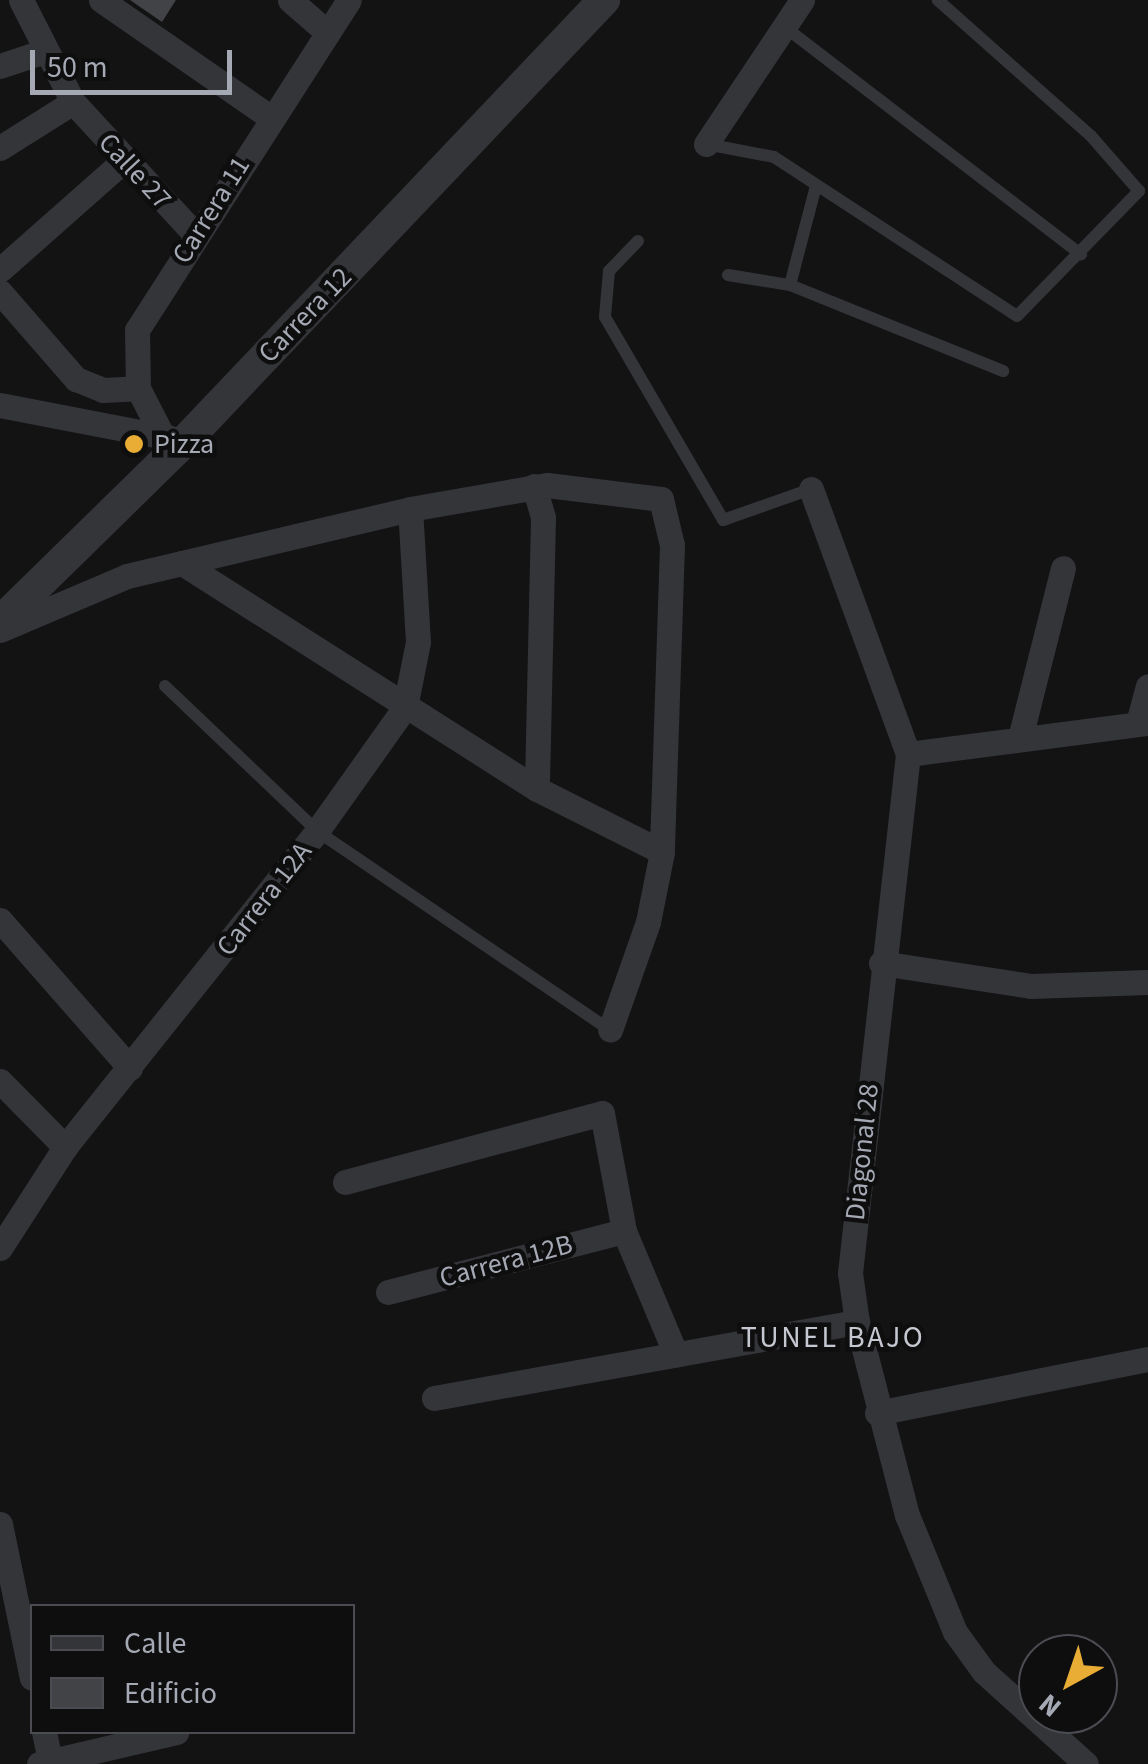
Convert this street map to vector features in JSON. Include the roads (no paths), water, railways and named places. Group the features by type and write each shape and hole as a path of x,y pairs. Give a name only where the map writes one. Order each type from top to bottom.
{"street":[{"name":"Calle 27","path":"21,0 73,102 122,162 195,234"},
{"path":"102,0 270,118"},
{"path":"290,0 328,33"},
{"name":"Carrera 11","path":"173,438 138,388 138,330 195,234 349,0"},
{"name":"Carrera 12","path":"0,622 173,438 604,0"},
{"path":"706,144 802,0"},
{"path":"0,66 45,51"},
{"path":"0,148 73,102"},
{"path":"0,270 122,162"},
{"path":"0,292 76,379 104,390 138,388"},
{"path":"0,405 173,438"},
{"path":"534,486 542,518 536,789"},
{"path":"0,630 127,576 410,509 534,486 661,499 672,544 662,852 648,922 610,1030"},
{"name":"Diagonal 28","path":"811,488 908,754 880,963 850,1273 856,1322 877,1413 955,1632 984,1672 1086,1764"},
{"name":"Carrera 12A","path":"3,1235 66,1146 317,832 405,708 418,642 410,509"},
{"path":"182,563 536,789 662,852"},
{"path":"1021,734 1063,568"},
{"path":"908,754 1021,734 1143,723 1148,686"},
{"path":"0,920 130,1068"},
{"path":"880,963 1031,986 1148,982"},
{"path":"0,1081 66,1146"},
{"path":"345,1182 602,1113 624,1231 676,1355"},
{"name":"Carrera 12B","path":"388,1292 624,1231"},
{"path":"434,1398 856,1322"},
{"path":"877,1413 1148,1359"},
{"path":"0,1524 30,1668"},
{"path":"44,1734 46,1763 168,1734"}],"lane":[{"path":"706,144 774,157 1017,316 1139,192 1091,136 938,0"},
{"path":"786,28 1082,254"},
{"path":"790,285 816,186"},
{"path":"638,241 609,271 605,317 724,520 811,488"},
{"path":"728,275 790,285 1003,371"},
{"path":"165,686 317,832 610,1030"}],"place":[{"name":"Pizza","path":"134,444"}],"district":[{"name":"TUNEL BAJO","path":"833,1338"}]}
